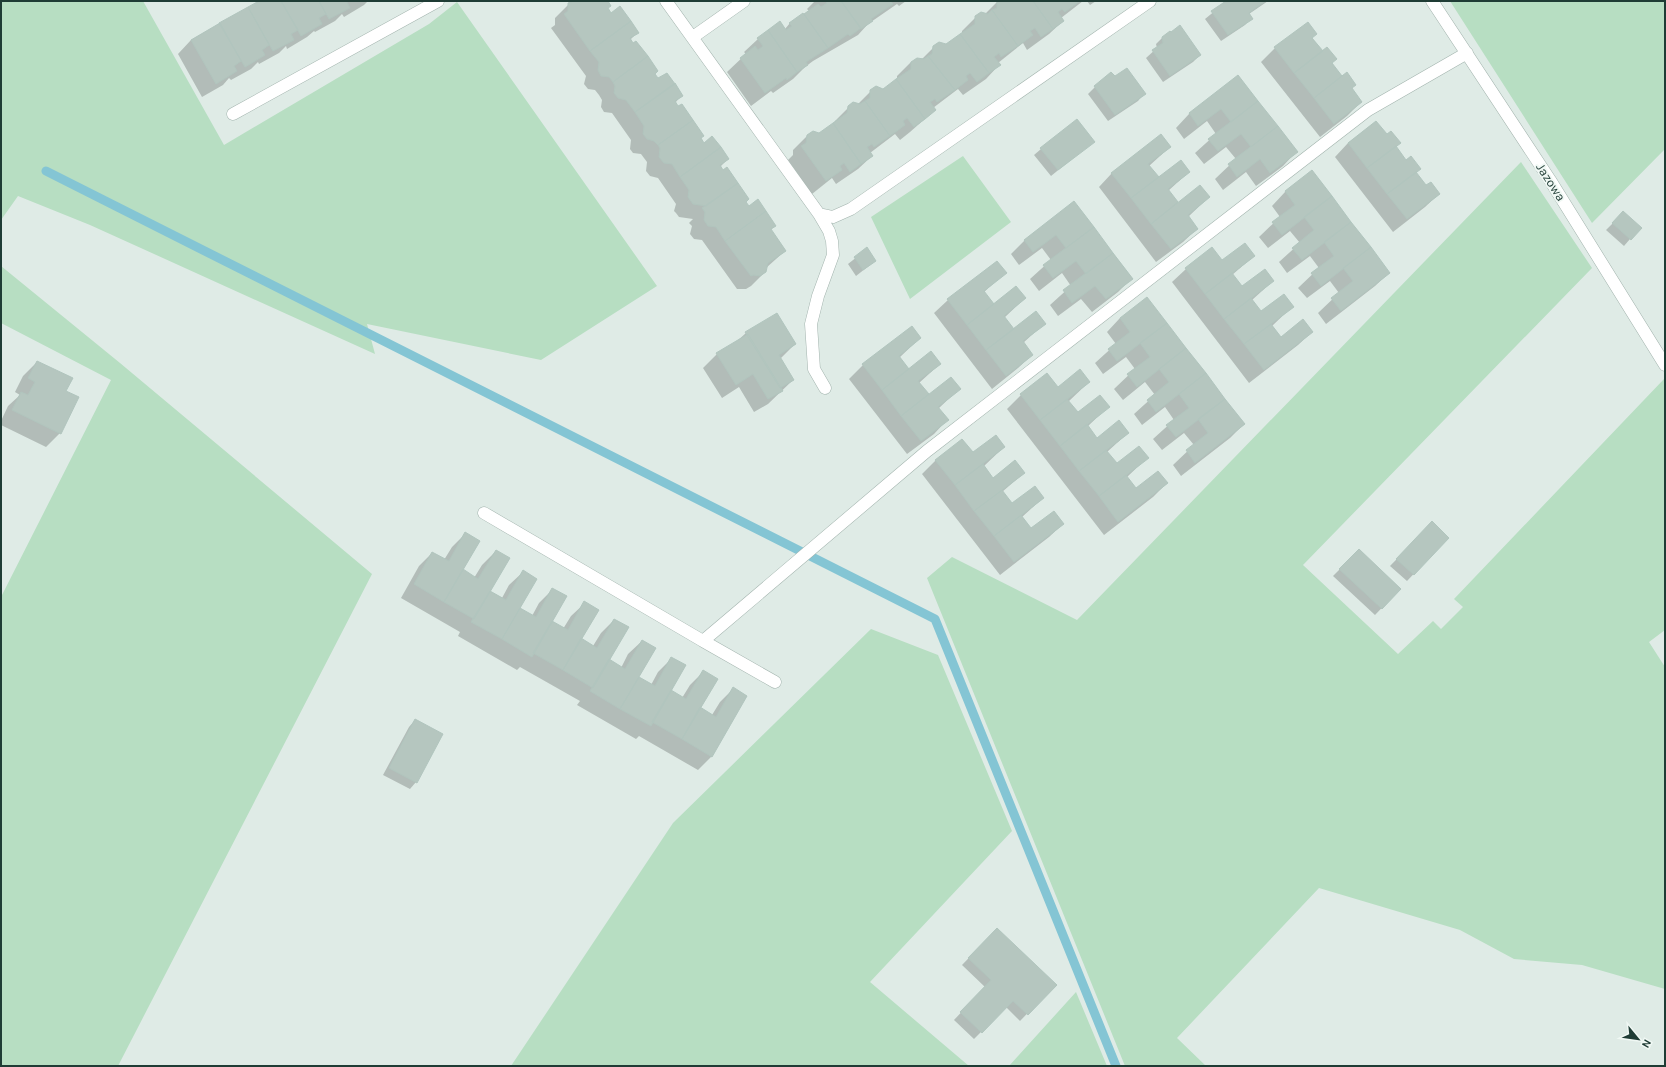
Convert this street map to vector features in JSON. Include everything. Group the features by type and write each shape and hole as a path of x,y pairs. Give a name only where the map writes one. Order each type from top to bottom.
{"street":[{"path":"234,114 438,1"},
{"path":"666,1 819,214 829,231 833,255 818,296 811,324 814,369 825,388"},
{"path":"693,37 744,1"},
{"path":"819,214 833,217 852,209 1150,1"},
{"name":"Jazowa","path":"1432,1 1550,180 1665,365"},
{"path":"703,641 927,451 1368,110 1467,53"},
{"path":"484,513 775,682"}],"green space":[{"path":"1,1 143,1 224,145 429,24 457,2 657,286 541,360 367,324 375,354 90,225 18,196 1,220"},
{"path":"1450,1 1665,1 1665,149 1592,223"},
{"path":"963,156 1011,222 910,299 871,217"},
{"path":"1521,162 1592,268 1303,565 1398,654 1433,621 1441,629 1463,607 1454,599 1664,379 1665,630 1649,642 1665,667 1665,989 1582,965 1514,959 1460,930 1319,888 1177,1038 1206,1066 1125,1066 927,578 952,557 1077,620"},
{"path":"1,266 120,363 372,574 118,1066 1,1066 1,597 111,380 1,323"},
{"path":"871,629 938,655 1012,831 870,982 969,1066 511,1066 673,823"},
{"path":"1076,992 1107,1066 1009,1066"}],"building":[{"path":"259,1 281,1 298,30 291,34 294,40 273,51 248,7"},
{"path":"281,1 319,1 326,14 319,18 322,24 301,36"},
{"path":"319,1 348,1 347,2 350,8 329,19"},
{"path":"573,1 608,1 611,6 608,8 611,13 620,6 631,21 590,51 564,14 568,11 568,3"},
{"path":"825,1 841,1 861,28 850,36 848,34 828,48 804,14 818,4 821,7 827,3"},
{"path":"841,1 890,1 893,4 871,19 873,21 861,29"},
{"path":"997,1 1033,1 1053,29 1041,37 1035,28 1030,31 1033,35 1018,46 992,10 997,8"},
{"path":"1033,1 1080,1 1065,12 1062,9 1058,12 1064,21 1053,29"},
{"path":"1226,1 1266,1 1249,13 1253,19 1228,35 1211,11"},
{"path":"248,7 269,45 262,50 265,55 245,67 219,23"},
{"path":"992,10 1018,46 1001,57 999,53 994,57 1001,65 989,73 960,34 975,24 975,16 981,12 988,14"},
{"path":"803,13 828,48 806,62 808,65 797,72 768,30 780,21 786,30 792,26 789,23"},
{"path":"631,21 639,33 630,38 633,43 636,41 648,56 613,82 609,77 601,76 598,70 599,62 590,51"},
{"path":"1308,22 1317,34 1312,38 1323,51 1294,73 1274,47"},
{"path":"220,23 241,61 234,66 237,71 216,84 191,40"},
{"path":"1180,25 1201,55 1170,76 1152,50 1163,43 1162,37"},
{"path":"768,30 797,72 787,80 786,78 765,93 740,58 755,46 758,50 763,46 757,38"},
{"path":"960,34 989,73 977,82 970,73 966,76 968,80 955,90 928,56 932,54 933,46 939,42 946,44"},
{"path":"1327,47 1337,59 1332,63 1342,76 1314,98 1294,73"},
{"path":"648,56 658,71 655,74 658,78 667,73 675,84 635,112 626,100 618,98 614,93 615,86 613,82"},
{"path":"928,56 955,90 937,102 935,99 930,102 936,110 925,119 896,79 911,69 911,62 917,58 924,59"},
{"path":"1127,68 1146,94 1115,115 1094,86 1111,72 1115,76"},
{"path":"1347,72 1356,85 1352,88 1362,102 1334,124 1314,98"},
{"path":"1238,75 1258,101 1231,122 1221,109 1198,126 1189,113"},
{"path":"896,79 925,119 914,127 907,118 903,121 905,125 890,136 865,101 870,98 870,90 876,86 883,89"},
{"path":"675,83 683,96 675,101 678,106 682,104 693,120 658,145 654,141 647,139 643,134 644,126 635,112"},
{"path":"865,101 890,136 874,147 872,144 867,147 873,156 861,164 833,123 847,113 848,106 853,102 860,104"},
{"path":"1258,101 1278,126 1251,147 1241,134 1218,151 1208,139"},
{"path":"1077,119 1095,142 1058,170 1040,148"},
{"path":"693,120 704,136 701,138 704,143 712,136 721,147 680,177 672,164 664,163 659,157 660,148 658,145"},
{"path":"1376,121 1387,134 1391,131 1401,143 1367,168 1348,143"},
{"path":"833,123 861,164 850,172 844,163 840,166 842,170 826,181 801,146 806,143 807,135 813,131 819,133"},
{"path":"1278,126 1298,152 1270,173 1260,159 1237,177 1228,164"},
{"path":"1161,134 1171,147 1148,164 1159,177 1131,198 1111,173"},
{"path":"1396,146 1406,160 1411,156 1421,169 1387,194 1367,168"},
{"path":"721,147 729,159 720,165 723,170 727,167 738,183 706,206 693,204 688,197 689,190 680,177"},
{"path":"1181,160 1190,172 1168,189 1178,202 1151,224 1131,198"},
{"path":"1312,170 1332,196 1282,235 1272,222 1295,205 1285,191"},
{"path":"1416,172 1426,185 1431,182 1440,194 1407,219 1387,194"},
{"path":"738,183 749,199 746,202 749,206 758,199 766,211 725,241 716,227 708,226 704,220 705,212 702,208"},
{"path":"1200,185 1210,197 1188,215 1198,229 1171,249 1151,224"},
{"path":"1332,196 1351,222 1302,260 1292,248 1314,230 1304,217"},
{"path":"1074,201 1094,227 1066,248 1056,235 1033,252 1024,240"},
{"path":"766,211 776,226 771,229 786,251 768,263 766,272 760,276 751,276 725,241"},
{"path":"1623,211 1642,228 1631,240 1612,223"},
{"path":"1351,222 1371,247 1321,286 1311,273 1334,256 1324,242"},
{"path":"1094,227 1113,253 1086,274 1076,261 1053,278 1043,265"},
{"path":"1245,243 1255,256 1205,294 1185,268 1212,247 1222,260"},
{"path":"867,247 876,261 863,270 854,257"},
{"path":"1371,247 1390,273 1341,311 1331,298 1353,281 1343,268"},
{"path":"1113,253 1133,279 1106,299 1095,286 1072,303 1063,290"},
{"path":"997,261 1007,273 984,291 994,304 967,325 947,299"},
{"path":"1265,269 1274,281 1224,319 1205,294 1232,273 1242,286"},
{"path":"1016,286 1026,298 1004,316 1014,329 986,350 967,325"},
{"path":"1284,294 1294,307 1244,344 1224,319 1251,298 1261,311"},
{"path":"1147,297 1167,323 1117,361 1108,349 1130,332 1120,318"},
{"path":"1036,311 1046,324 1023,341 1033,355 1006,376 986,350"},
{"path":"777,313 796,344 779,355 794,380 780,388 745,332"},
{"path":"1303,319 1313,332 1264,370 1244,344 1271,324 1281,337"},
{"path":"1167,323 1186,348 1137,387 1127,374 1150,357 1140,343"},
{"path":"912,326 921,338 899,356 909,369 882,390 862,364"},
{"path":"748,334 783,391 768,399 753,374 736,385 716,353"},
{"path":"1186,348 1206,373 1156,412 1147,400 1169,382 1159,369"},
{"path":"931,351 941,364 918,381 929,394 901,416 882,390"},
{"path":"37,361 73,378 66,391 79,397 61,434 12,410 21,392 28,395 35,382 28,378"},
{"path":"1080,369 1090,382 1040,420 1020,394 1047,373 1058,387"},
{"path":"1206,373 1225,399 1176,437 1166,425 1189,408 1179,394"},
{"path":"951,377 961,389 938,407 949,420 921,441 901,416"},
{"path":"1100,395 1110,407 1060,446 1040,420 1067,399 1078,412"},
{"path":"1225,399 1245,424 1195,463 1186,450 1208,433 1198,419"},
{"path":"1119,420 1129,433 1079,471 1060,446 1087,424 1097,438"},
{"path":"996,435 1005,447 955,485 935,460 962,439 973,452"},
{"path":"1139,446 1149,458 1099,496 1079,471 1106,450 1117,463"},
{"path":"1015,460 1025,473 974,511 955,485 983,464 993,478"},
{"path":"1158,471 1168,483 1118,522 1099,496 1126,475 1136,488"},
{"path":"1035,486 1044,498 994,536 974,511 1002,490 1012,503"},
{"path":"1054,511 1064,524 1014,562 994,536 1021,515 1031,528"},
{"path":"1432,521 1449,538 1414,575 1396,559"},
{"path":"465,532 480,541 444,602 414,584 432,552 449,561"},
{"path":"1359,549 1401,589 1382,609 1339,569"},
{"path":"496,550 510,558 474,619 444,602 463,569 478,579"},
{"path":"523,570 537,579 502,639 471,622 490,591 506,600"},
{"path":"552,588 567,596 532,657 502,639 520,608 536,617"},
{"path":"584,601 599,610 563,670 533,653 552,621 568,630"},
{"path":"614,619 629,627 593,688 563,670 581,638 597,648"},
{"path":"642,640 656,648 620,709 590,691 609,659 625,669"},
{"path":"671,657 686,665 651,726 620,709 639,677 655,686"},
{"path":"703,670 718,679 682,739 652,722 671,690 686,699"},
{"path":"733,687 747,696 712,757 682,739 700,707 716,717"},
{"path":"415,719 443,734 417,783 389,768"},
{"path":"997,928 1057,985 1028,1015 1013,1001 982,1033 960,1012 991,980 968,958"}],"waterway":[{"path":"46,171 935,619 1116,1066"}]}
